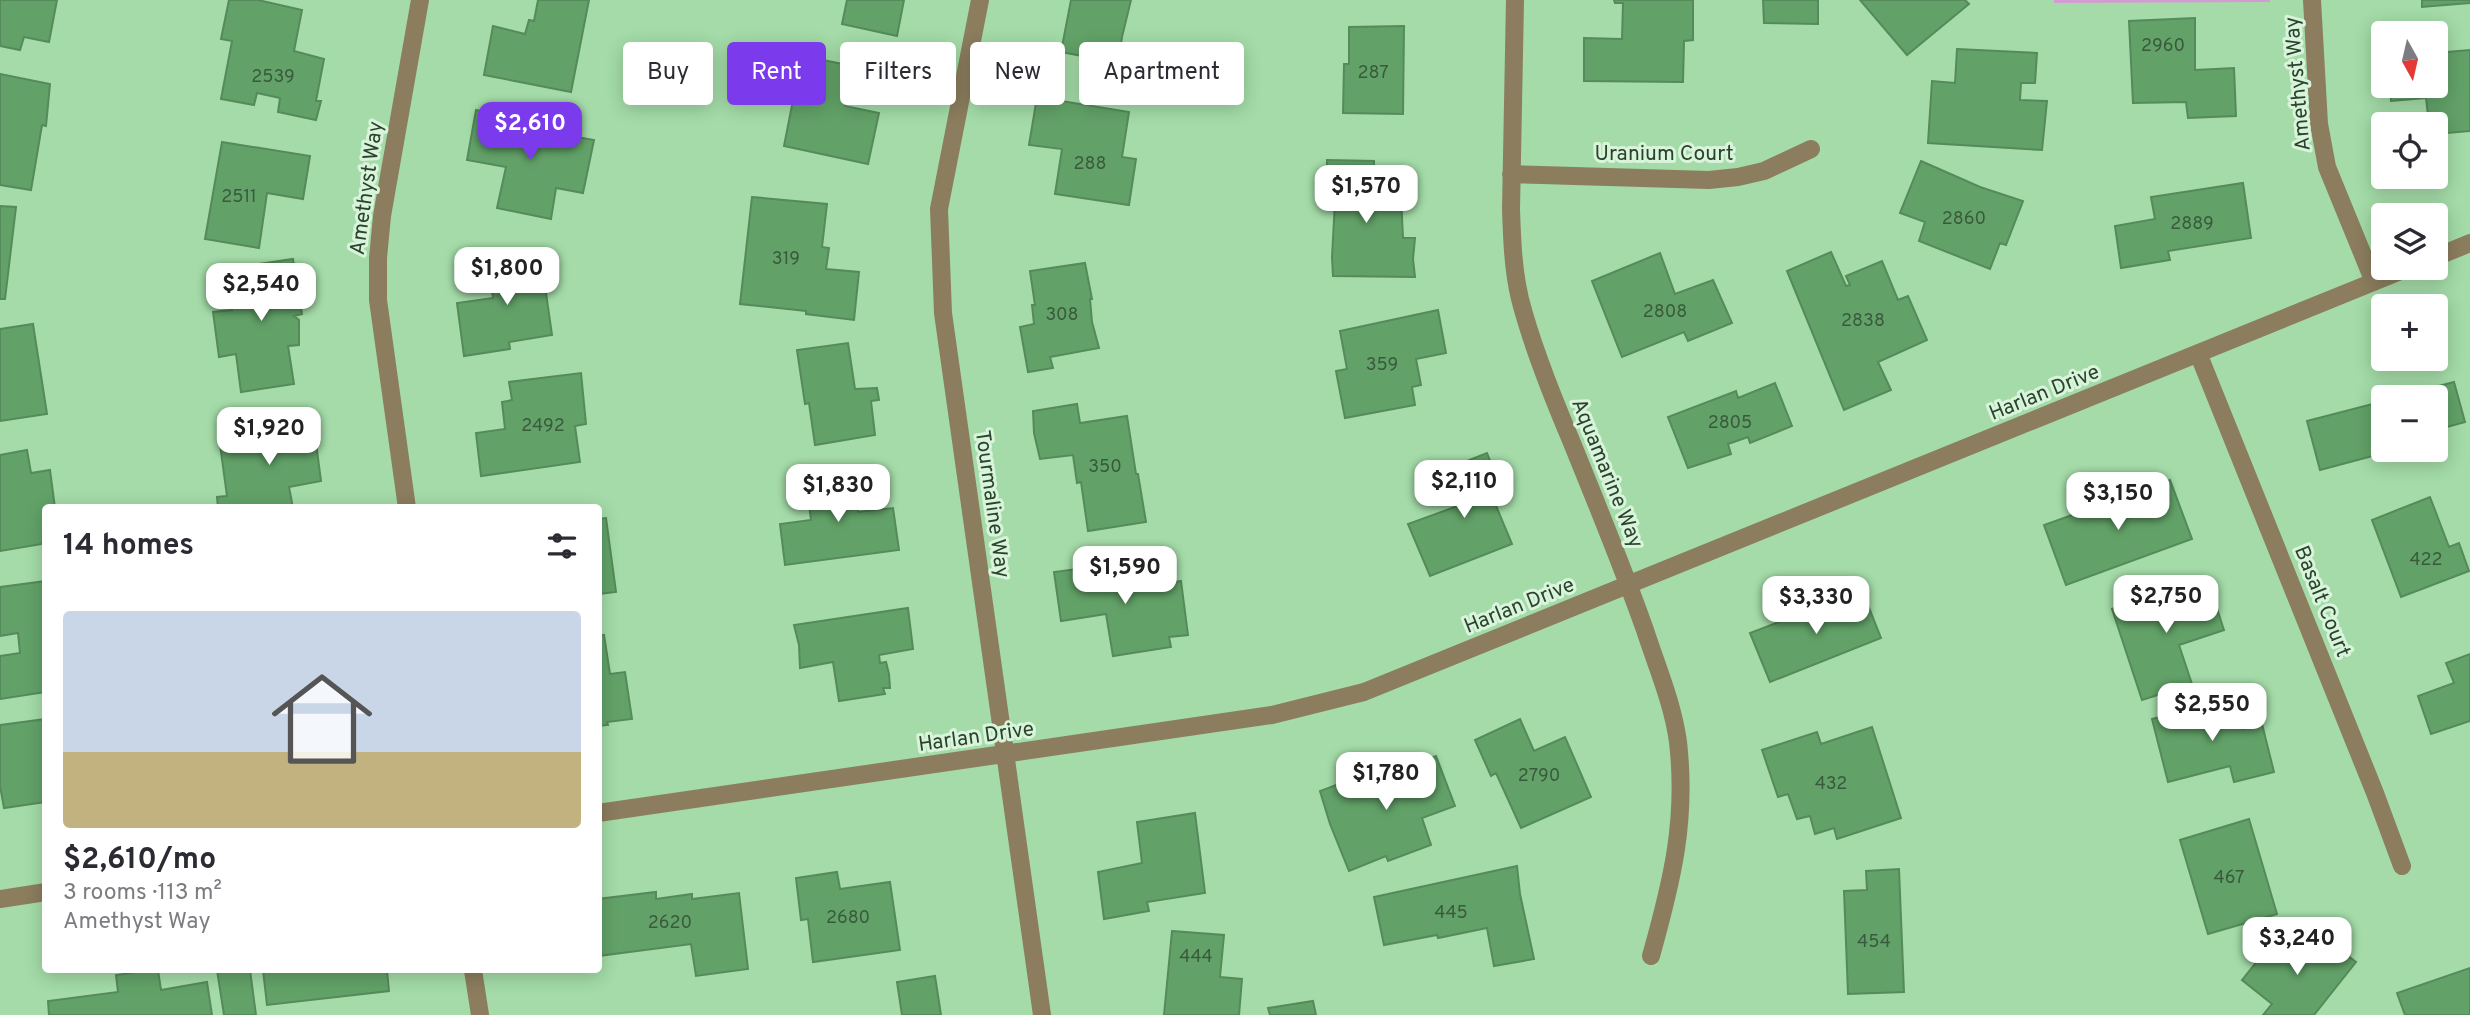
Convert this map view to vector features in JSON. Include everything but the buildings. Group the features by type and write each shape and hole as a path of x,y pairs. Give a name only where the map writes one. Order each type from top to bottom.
{"street":[{"name":"Amethyst Way","path":"406,504 378,300 378,258 382,216 420,0"},
{"name":"Tourmaline Way","path":"979,0 942,186 939,257 943,313 1042,1015"},
{"name":"Aquamarine Way","path":"1515,0 1511,174 1513,243 1520,296 1534,345 1629,585 1672,713 1680,768 1677,856 1651,956"},
{"name":"Amethyst Way","path":"2312,0 2319,124 2328,167 2374,282"},
{"name":"Uranium Court","path":"1511,174 1709,180 1764,171 1811,149"},
{"path":"2448,252 2470,243"},
{"name":"Harlan Drive","path":"602,812 1272,715 1336,701 1364,692 2379,280"},
{"name":"Basalt Court","path":"2199,353 2402,866"},
{"path":"0,899 42,893"},
{"path":"473,973 480,1015"}],"shaded area":[{"path":"2054,0 2270,0 2270,2 2054,3"}]}
